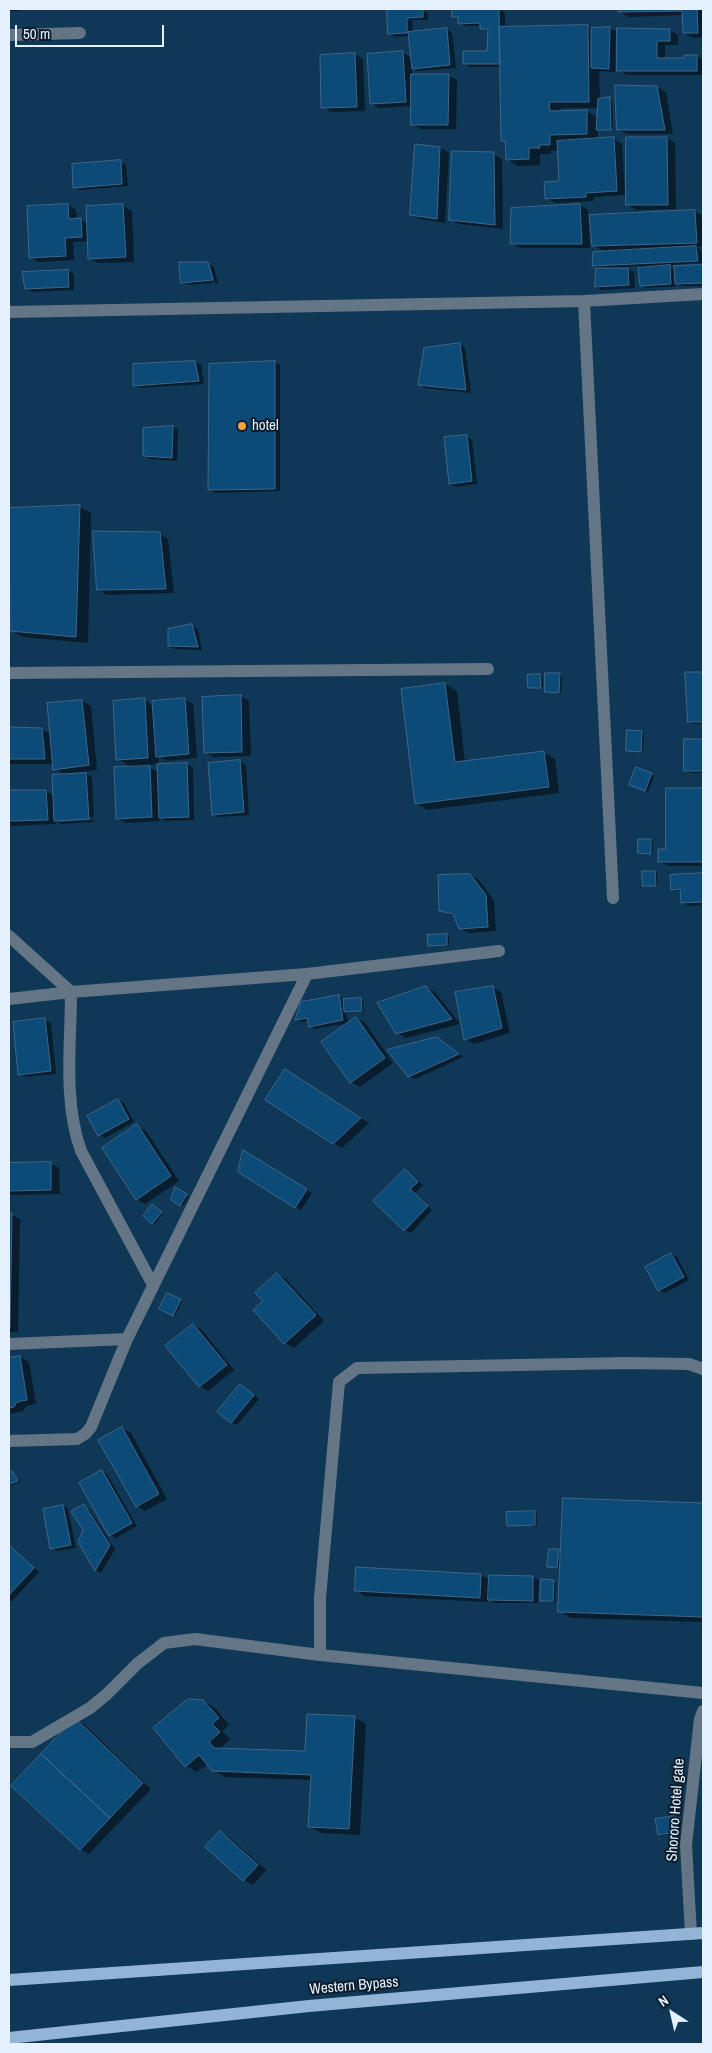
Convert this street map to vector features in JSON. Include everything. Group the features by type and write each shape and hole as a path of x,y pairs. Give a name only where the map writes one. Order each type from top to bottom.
{"main road":[{"name":"Western Bypass","path":"9,1980 697,1934"},
{"name":"Western Bypass","path":"9,2038 309,2006 703,1972"}],"street":[{"path":"9,35 80,33"},
{"path":"9,312 584,301 703,294"},
{"path":"584,301 613,898"},
{"path":"9,673 488,669"},
{"path":"9,936 71,992 70,1106 74,1131 81,1151 153,1286"},
{"path":"9,999 71,992 307,974 499,950"},
{"path":"9,1441 77,1439 91,1427 127,1339 307,974"},
{"path":"9,1344 127,1339"},
{"path":"320,1655 320,1598 339,1382 357,1368 626,1362 689,1364 703,1369"},
{"path":"9,1742 32,1742 90,1708 164,1643 195,1639 320,1655 703,1693"},
{"name":"Shororo Hotel gate","path":"697,1934 686,1845 702,1715"}],"building":[{"path":"387,9 423,9 423,17 407,18 407,33 388,34"},
{"path":"452,9 499,9 500,64 463,64 463,51 487,51 488,29 480,29 480,23 458,24 458,17 452,17"},
{"path":"619,9 697,9 698,33 683,33 682,11 619,12"},
{"path":"588,25 589,102 549,102 550,111 587,110 587,134 550,135 550,145 539,145 540,148 529,148 529,159 506,160 505,141 501,141 499,27"},
{"path":"610,27 609,69 591,68 591,28"},
{"path":"447,28 450,65 412,69 408,32"},
{"path":"617,28 670,29 670,41 657,41 657,58 684,58 684,55 697,55 697,71 617,71"},
{"path":"403,51 406,102 370,104 367,54"},
{"path":"355,53 357,107 321,108 320,55"},
{"path":"411,74 449,74 448,125 411,125"},
{"path":"615,85 657,86 665,130 617,130"},
{"path":"610,97 611,130 596,130 598,99"},
{"path":"614,137 617,191 586,193 586,197 545,199 544,182 559,181 557,141"},
{"path":"626,137 667,137 668,205 626,205"},
{"path":"415,144 440,147 437,219 410,215"},
{"path":"452,151 494,152 495,225 449,220"},
{"path":"121,160 122,184 73,188 72,164"},
{"path":"68,204 69,219 81,218 82,237 65,238 66,256 29,258 27,206"},
{"path":"123,204 126,257 88,259 86,206"},
{"path":"580,204 582,244 510,244 511,208"},
{"path":"695,210 697,243 592,246 589,215"},
{"path":"696,246 698,261 592,266 593,252"},
{"path":"179,262 208,262 213,280 181,283"},
{"path":"670,265 671,284 640,286 638,268"},
{"path":"703,265 703,283 675,284 674,266"},
{"path":"596,268 628,268 629,285 595,287"},
{"path":"68,270 69,287 25,289 22,272"},
{"path":"460,343 466,390 418,385 424,348"},
{"path":"195,361 199,381 133,386 133,364"},
{"name":"hotel","path":"275,361 275,489 208,490 209,364"},
{"path":"173,426 172,458 143,456 143,428"},
{"path":"467,435 472,481 449,484 444,437"},
{"path":"80,505 76,637 10,631 9,508"},
{"path":"93,531 160,532 166,589 97,590"},
{"path":"192,624 198,647 168,646 168,629"},
{"path":"685,672 703,672 703,722 688,722"},
{"path":"545,673 560,673 559,693 545,692"},
{"path":"540,674 541,688 528,688 527,675"},
{"path":"445,683 455,762 544,751 549,787 415,804 401,689"},
{"path":"241,695 242,752 204,753 202,697"},
{"path":"145,698 148,758 116,760 113,701"},
{"path":"185,698 189,754 156,757 152,701"},
{"path":"82,700 89,765 53,770 47,703"},
{"path":"9,727 42,728 45,759 9,759"},
{"path":"627,730 642,731 641,752 626,751"},
{"path":"684,739 703,739 703,771 684,771"},
{"path":"240,760 244,812 212,815 208,763"},
{"path":"187,763 189,817 159,818 157,764"},
{"path":"150,766 152,817 116,819 114,767"},
{"path":"636,767 652,773 645,791 629,785"},
{"path":"86,773 89,819 54,821 52,775"},
{"path":"666,788 703,788 703,862 658,862 658,849 665,849"},
{"path":"9,790 46,790 48,820 9,821"},
{"path":"638,839 651,839 651,854 638,853"},
{"path":"642,871 655,871 656,886 643,886"},
{"path":"703,873 703,902 681,903 680,889 671,890 670,875"},
{"path":"470,874 486,895 488,927 459,929 453,914 439,911 438,875"},
{"path":"447,934 447,945 428,946 427,935"},
{"path":"426,986 452,1019 396,1034 377,1003"},
{"path":"493,986 502,1028 464,1040 455,992"},
{"path":"339,995 343,1020 309,1027 307,1018 295,1020 301,1002"},
{"path":"361,998 362,1011 344,1012 343,999"},
{"path":"356,1017 385,1058 350,1083 321,1042"},
{"path":"45,1018 51,1071 18,1075 13,1022"},
{"path":"437,1037 459,1054 408,1077 387,1050"},
{"path":"285,1069 361,1118 333,1144 265,1100"},
{"path":"118,1099 129,1119 98,1136 87,1116"},
{"path":"137,1124 171,1176 136,1200 102,1148"},
{"path":"243,1150 307,1189 295,1208 238,1172"},
{"path":"51,1162 51,1190 9,1191 9,1163"},
{"path":"405,1169 418,1182 410,1189 428,1206 404,1231 373,1201"},
{"path":"175,1187 187,1194 180,1206 171,1200"},
{"path":"152,1204 162,1212 152,1224 143,1216"},
{"path":"9,1213 12,1213 10,1328 9,1328"},
{"path":"671,1253 684,1277 658,1291 645,1267"},
{"path":"277,1273 316,1315 284,1344 253,1310 263,1301 255,1293"},
{"path":"167,1293 181,1299 173,1316 159,1309"},
{"path":"193,1324 227,1365 199,1387 165,1346"},
{"path":"20,1356 27,1400 17,1402 14,1407 9,1408 9,1358"},
{"path":"240,1384 254,1395 231,1423 217,1412"},
{"path":"122,1427 159,1494 136,1507 98,1440"},
{"path":"102,1470 132,1523 109,1536 79,1483"},
{"path":"12,1471 18,1481 9,1484 9,1472"},
{"path":"563,1498 703,1503 703,1617 558,1612"},
{"path":"84,1504 110,1545 95,1571 78,1542 83,1530 71,1512"},
{"path":"63,1505 71,1545 50,1549 43,1509"},
{"path":"535,1511 535,1525 507,1526 506,1512"},
{"path":"9,1545 34,1568 9,1595"},
{"path":"549,1549 559,1549 557,1568 547,1567"},
{"path":"356,1567 481,1574 480,1598 355,1591"},
{"path":"489,1575 533,1576 533,1601 488,1600"},
{"path":"541,1579 554,1580 553,1601 540,1601"},
{"path":"188,1699 203,1700 219,1718 212,1724 220,1732 209,1742 214,1748 305,1751 307,1714 355,1716 349,1829 308,1827 311,1775 212,1771 199,1755 185,1767 153,1728"},
{"path":"75,1718 143,1783 110,1818 41,1754"},
{"path":"41,1754 110,1818 80,1850 11,1786"},
{"path":"675,1816 677,1832 658,1835 655,1819"},
{"path":"220,1831 258,1865 243,1881 205,1847"}],"place":[{"name":"hotel","path":"242,426"}]}
